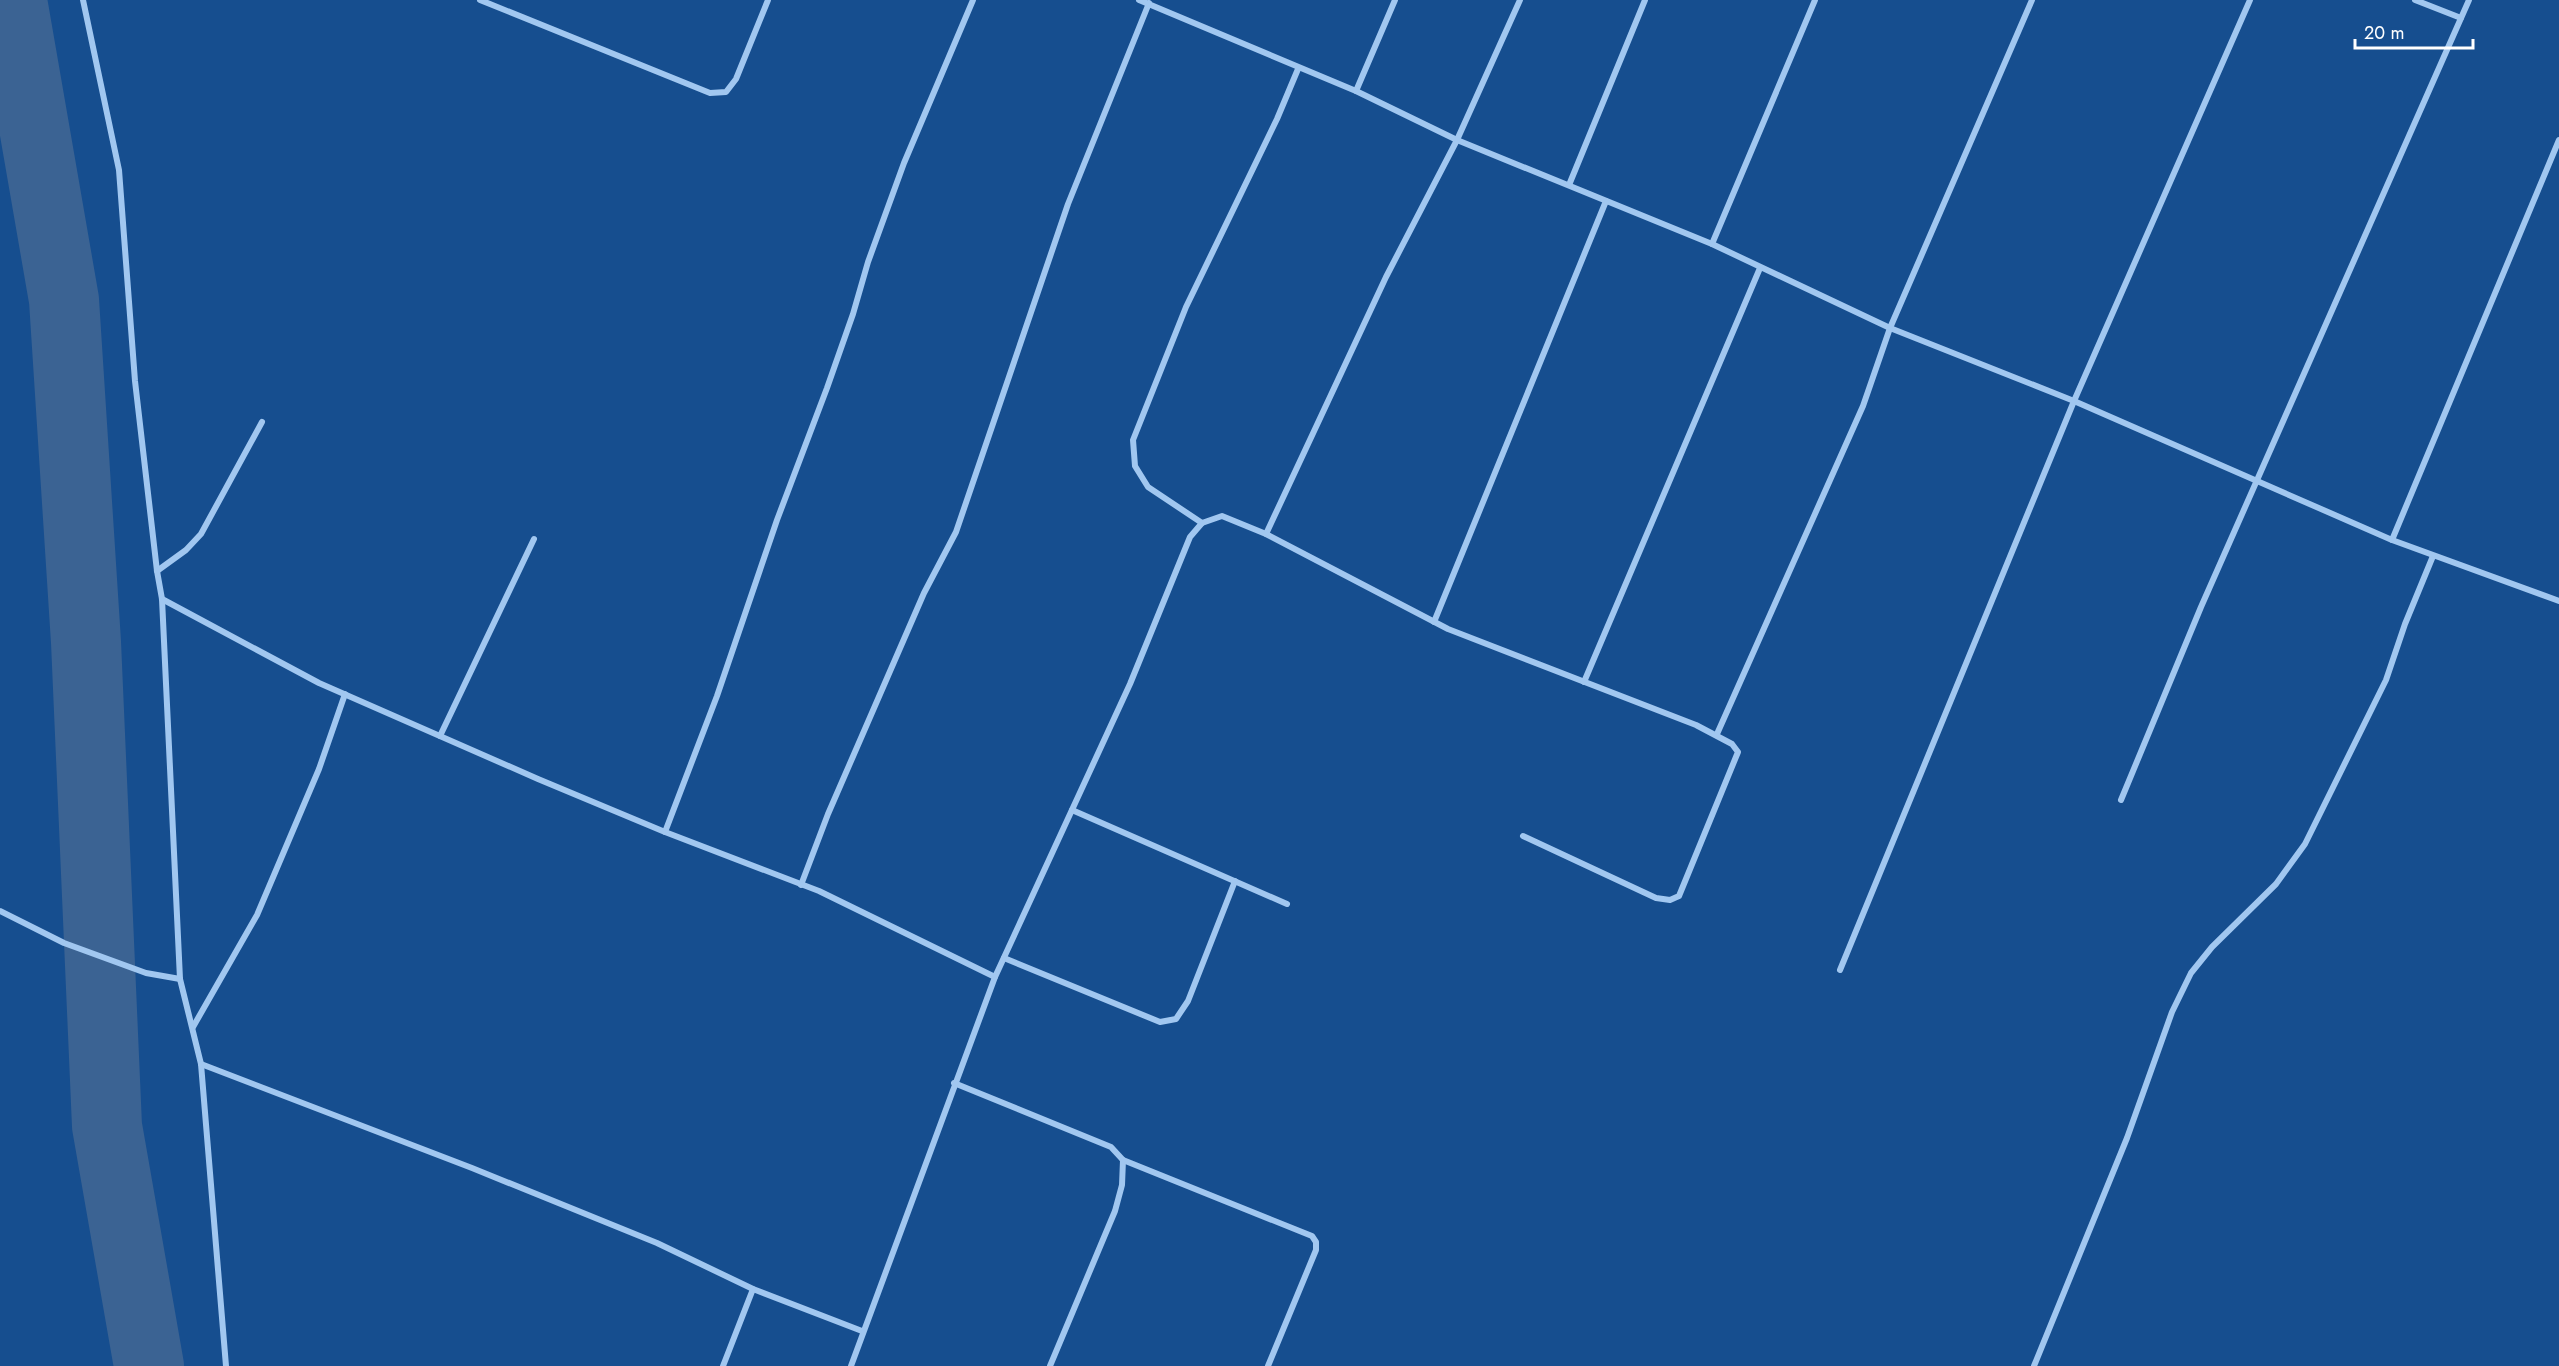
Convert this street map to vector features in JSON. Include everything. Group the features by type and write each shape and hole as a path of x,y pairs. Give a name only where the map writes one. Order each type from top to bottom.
{"street":[{"path":"83,0 119,170 135,381 162,599 180,979 201,1064 226,1366"},
{"path":"480,0 710,93 726,92 736,79 768,0"},
{"path":"665,832 717,696 777,520 853,314 868,262 904,163 973,0"},
{"path":"1139,0 1298,69 1356,91 1457,140 1712,244 1890,328 2074,401 2392,540 2559,601"},
{"path":"1356,91 1395,0"},
{"path":"1266,534 1386,277 1457,140 1520,0"},
{"path":"1569,185 1645,0"},
{"path":"1712,244 1815,0"},
{"path":"1718,734 1863,406 1890,328 2032,0"},
{"path":"1840,970 2074,401 2250,0"},
{"path":"2415,0 2461,18"},
{"path":"2121,800 2256,481 2469,0"},
{"path":"801,885 828,814 924,593 956,532 1068,204 1149,3"},
{"path":"1202,523 1148,487 1135,466 1133,440 1186,307 1277,119 1298,69"},
{"path":"2392,540 2559,140"},
{"path":"1434,622 1605,201"},
{"path":"1584,682 1760,268"},
{"path":"157,571 186,550 201,534 261,422"},
{"path":"851,1366 862,1331 995,977 1130,684 1190,537 1202,523 1222,516 1266,534 1434,622 1718,734 1732,744 1738,752 1679,897 1670,900 1656,898 1523,836"},
{"path":"440,736 534,539"},
{"path":"2034,1366 2127,1138 2172,1012 2191,973 2212,947 2276,884 2305,844 2386,680 2405,624 2433,556"},
{"path":"162,599 319,683 665,832 819,891 995,977"},
{"path":"193,1027 256,915 319,769 345,694"},
{"path":"1072,810 1287,904"},
{"path":"1004,958 1160,1022 1176,1019 1188,1001 1235,881"},
{"path":"0,911 64,943 146,973 180,979"},
{"path":"201,1064 483,1172 657,1244 753,1289 862,1331"},
{"path":"954,1083 1111,1147 1123,1160 1312,1236 1316,1242 1316,1251 1268,1366"},
{"path":"1050,1366 1115,1211 1123,1179 1123,1160"},
{"path":"726,1365 753,1289"}],"waterway":[{"path":"12,0 64,300 86,642 107,1126 149,1366"}]}
